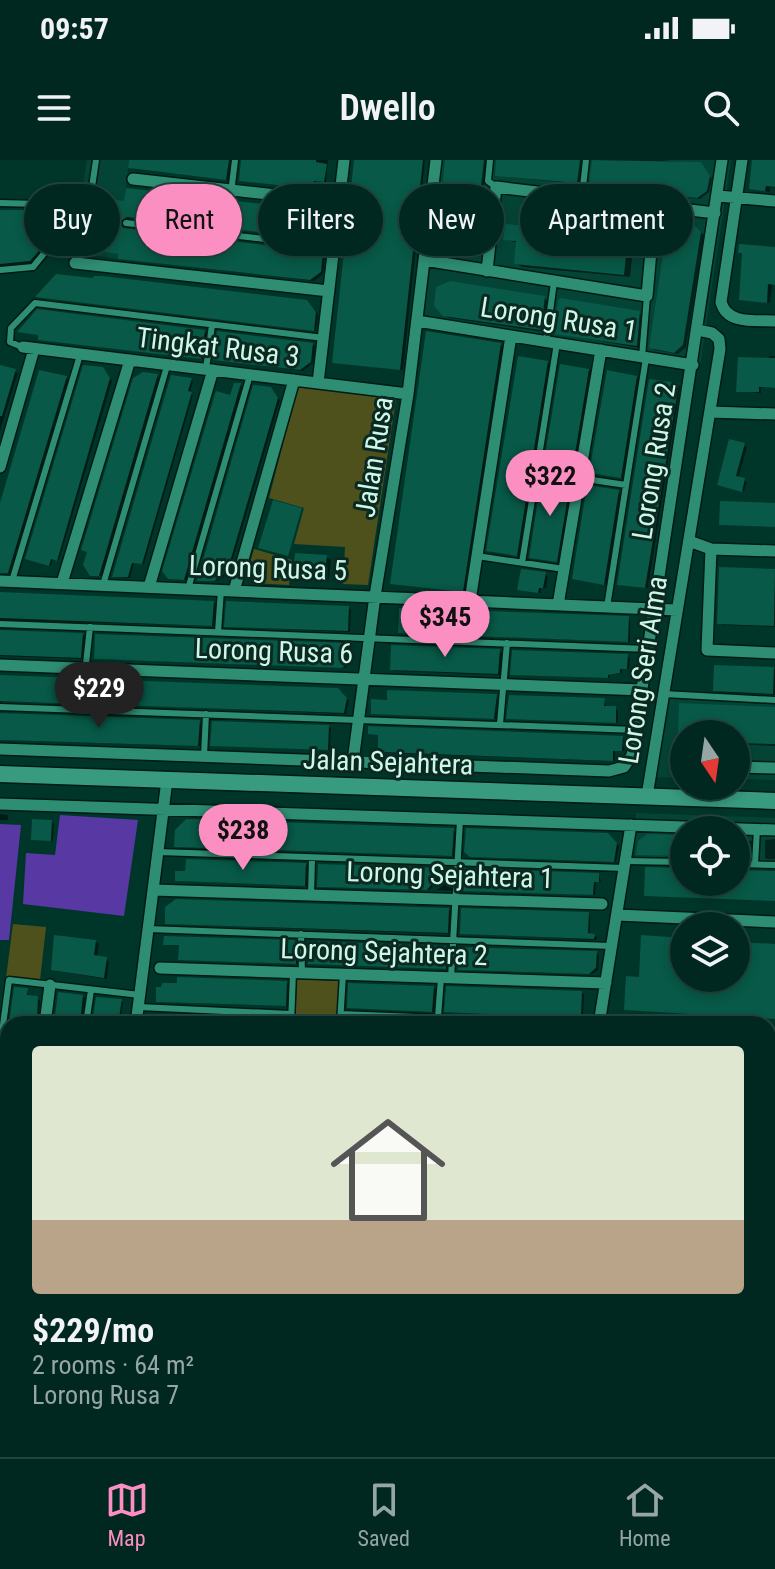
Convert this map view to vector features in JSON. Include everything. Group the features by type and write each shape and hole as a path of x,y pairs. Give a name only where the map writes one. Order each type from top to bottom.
{"main road":[{"name":"Jalan Sejahtera","path":"0,774 775,801"}],"street":[{"path":"341,184 344,160"},
{"name":"Jalan Rusa","path":"353,761 375,596 408,394 436,160"},
{"name":"Lorong Rusa 2","path":"353,761 609,771 624,767 632,755 722,160"},
{"path":"742,160 721,302 724,312 731,318 775,321"},
{"path":"133,179 178,184"},
{"path":"718,196 775,201"},
{"path":"693,210 715,213"},
{"path":"318,383 333,256"},
{"path":"487,271 489,256"},
{"path":"424,260 647,296 651,256"},
{"path":"75,263 329,291"},
{"path":"703,300 721,302"},
{"name":"Lorong Rusa 1","path":"417,321 693,365"},
{"name":"Lorong Seri Alma","path":"647,796 720,349 719,339 712,333 698,330"},
{"path":"470,601 511,336"},
{"path":"0,467 28,348"},
{"name":"Tingkat Rusa 3","path":"28,348 408,394"},
{"path":"558,605 601,350"},
{"path":"62,583 130,360"},
{"path":"149,587 210,370"},
{"path":"234,591 294,380"},
{"path":"710,412 775,414"},
{"path":"689,541 711,549 775,551"},
{"path":"711,549 707,650 775,653"},
{"name":"Lorong Rusa 5","path":"6,581 677,610"},
{"name":"Lorong Rusa 6","path":"0,665 642,690"},
{"path":"0,749 353,761"},
{"path":"750,767 775,768"},
{"path":"137,1016 167,780"},
{"path":"0,804 775,830"},
{"path":"600,1016 631,825"},
{"name":"Lorong Sejahtera 1","path":"153,890 602,904"},
{"path":"617,915 775,922"},
{"name":"Lorong Sejahtera 2","path":"160,968 606,983"},
{"path":"46,1016 50,985"}],"lane":[{"path":"92,184 96,160"},
{"path":"232,184 235,160"},
{"path":"490,160 488,181 492,184"},
{"path":"583,184 586,160"},
{"path":"0,203 40,204 46,251 33,267 0,270"},
{"path":"126,223 136,224"},
{"path":"522,563 552,342 554,282"},
{"path":"607,607 644,357 647,296"},
{"path":"28,348 10,342 11,328 35,303 324,338"},
{"path":"210,370 212,325"},
{"path":"6,581 80,354"},
{"path":"103,585 167,364"},
{"path":"188,589 250,375"},
{"path":"537,467 626,485"},
{"path":"477,556 564,569"},
{"path":"218,632 221,590"},
{"path":"0,624 648,649"},
{"path":"81,710 90,627"},
{"path":"500,724 507,643"},
{"path":"664,694 775,700"},
{"path":"0,707 636,730"},
{"path":"204,756 206,714"},
{"path":"438,1016 454,940 460,820"},
{"path":"755,864 757,829"},
{"path":"158,852 312,858 670,862"},
{"path":"311,895 312,858"},
{"path":"750,864 775,865"},
{"path":"148,929 612,946"},
{"path":"4,1016 9,980 91,990 139,1001 291,1014 301,934"},
{"path":"343,974 341,1014 406,1016"},
{"path":"87,1016 91,990"}],"shaded area":[{"path":"87,160 129,160 120,241 120,184 83,184"},
{"path":"437,160 731,160 700,366 418,321 426,256 504,256 504,184 434,184"},
{"path":"298,385 396,399 368,585 343,584 345,547 294,544 304,508 269,498"},
{"path":"254,549 292,560 289,585 253,583 247,573"},
{"path":"669,693 775,695 775,780 750,779 750,720 670,720 670,778 655,777"},
{"path":"636,813 719,816 670,816 670,865 634,864"},
{"path":"60,815 138,820 124,916 23,904 26,853 55,855"},
{"path":"750,817 775,818 775,870 750,869"},
{"path":"0,824 21,825 9,940 0,940"},
{"path":"13,924 46,927 40,980 6,978"},
{"path":"297,979 340,981 338,1016 295,1016"}],"building":[{"path":"129,160 229,160 226,180 128,168"},
{"path":"241,160 316,160 327,164 324,182 267,184 239,181"},
{"path":"354,160 423,160 420,184 399,184 399,256 412,256 400,370 332,363 344,256 383,256 383,184 351,184"},
{"path":"445,160 484,160 481,184 442,184"},
{"path":"496,160 580,160 577,183 495,176"},
{"path":"592,160 701,162 710,176 707,191 697,198 693,198 693,184 589,184"},
{"path":"752,160 775,160 775,187 766,186 765,191 749,189"},
{"path":"126,188 136,189 136,218 127,217 120,222 120,200 124,201"},
{"path":"242,202 258,204 258,232 242,230"},
{"path":"520,205 520,256 626,256 624,275 514,264 516,241 504,240 504,232 505,224 518,225"},
{"path":"0,210 24,210 24,256 34,256 30,261 0,264"},
{"path":"120,222 123,228 136,230 136,256 242,256 242,242 258,244 258,256 323,256 321,272 310,280 118,259"},
{"path":"693,224 701,232 683,345 674,353 649,348 663,256 693,256"},
{"path":"739,244 775,247 775,285 768,284 767,303 739,300 742,253 738,253"},
{"path":"56,274 102,276 307,300 316,312 314,331 35,297"},
{"path":"450,281 545,296 541,330 443,316 434,306 436,287"},
{"path":"558,300 640,311 637,346 554,334"},
{"path":"37,309 205,330 201,359 38,340 38,335 17,332"},
{"path":"217,331 313,343 311,362 300,370 213,360"},
{"path":"426,331 501,343 463,592 390,584"},
{"path":"518,356 548,361 517,556 486,551"},
{"path":"738,357 775,358 775,388 759,387 759,392 736,392"},
{"path":"560,364 589,369 573,466 544,462"},
{"path":"0,365 16,369 2,416 0,416"},
{"path":"83,365 103,367 110,378 57,561 51,559 49,566 25,559"},
{"path":"39,370 67,376 8,573 0,573 0,503"},
{"path":"607,370 637,376 621,478 589,473"},
{"path":"143,372 158,374 99,576 90,576 83,565 87,552 81,550 133,378"},
{"path":"171,375 192,378 188,391 192,392 142,564 132,563 128,577 112,577"},
{"path":"649,379 679,383 645,588 617,585"},
{"path":"234,383 241,383 184,580 168,579 162,571 216,391 230,395"},
{"path":"253,385 271,387 278,398 227,572 214,581 197,581"},
{"path":"729,439 745,443 736,476 745,478 742,492 717,485"},
{"path":"542,474 571,478 557,562 529,558"},
{"path":"587,485 619,490 604,585 572,579"},
{"path":"273,500 302,508 288,556 258,548"},
{"path":"720,501 775,503 775,527 719,525"},
{"path":"295,553 327,555 325,577 293,576"},
{"path":"719,567 775,569 774,626 717,624"},
{"path":"521,569 546,572 543,588 539,588 538,593 517,590"},
{"path":"0,592 214,601 212,626 0,618"},
{"path":"226,601 349,606 348,631 224,627"},
{"path":"399,608 629,616 628,642 398,633"},
{"path":"0,630 83,633 81,658 0,655"},
{"path":"95,634 348,643 347,664 342,668 94,659"},
{"path":"391,645 500,649 498,674 390,670"},
{"path":"512,650 628,654 627,669 620,669 620,673 608,675 608,678 510,675"},
{"path":"714,665 774,667 773,694 713,691"},
{"path":"0,675 78,678 76,704 0,701"},
{"path":"90,679 338,688 347,698 344,713 88,704"},
{"path":"387,690 497,694 494,719 371,714 371,699 387,700"},
{"path":"509,695 605,698 604,706 616,706 616,723 506,719"},
{"path":"679,703 775,707 775,744 750,743 750,720 678,720"},
{"path":"0,713 200,720 198,746 0,740"},
{"path":"212,721 329,725 328,750 210,746"},
{"path":"368,726 623,736 622,751 613,751 613,761 381,752 378,735 368,734"},
{"path":"32,819 52,820 51,841 31,840"},
{"path":"186,819 454,828 452,856 174,847 175,830"},
{"path":"466,828 608,833 617,843 614,862 470,857 464,852"},
{"path":"647,834 670,835 670,856 636,855 638,841"},
{"path":"186,859 306,863 305,886 175,881 175,871 185,871"},
{"path":"318,864 444,868 427,890 317,887"},
{"path":"645,867 670,868 670,896 750,896 750,870 775,871 775,901 644,896"},
{"path":"463,868 599,873 599,882 594,882 593,895 462,891"},
{"path":"176,899 449,908 448,933 165,924 165,907"},
{"path":"461,908 589,912 588,933 595,934 594,939 460,934"},
{"path":"54,935 96,940 94,955 107,957 104,978 51,970"},
{"path":"641,935 670,937 670,992 750,992 750,943 775,944 775,1016 624,1010 626,976 639,977"},
{"path":"164,936 295,940 296,964 178,960 179,945 163,945"},
{"path":"307,941 446,946 446,969 308,964"},
{"path":"459,947 597,951 596,968 589,974 458,970"},
{"path":"177,977 287,981 286,1006 156,1002 156,987 161,987 162,983 177,983"},
{"path":"348,983 434,986 432,1012 347,1008"},
{"path":"446,986 582,991 581,1016 444,1012"},
{"path":"14,987 28,988 27,995 38,996 37,1016 10,1016"},
{"path":"58,992 83,995 81,1016 55,1016"},
{"path":"96,997 122,999 119,1016 93,1016"},
{"path":"158,1014 200,1016 158,1016"}]}
